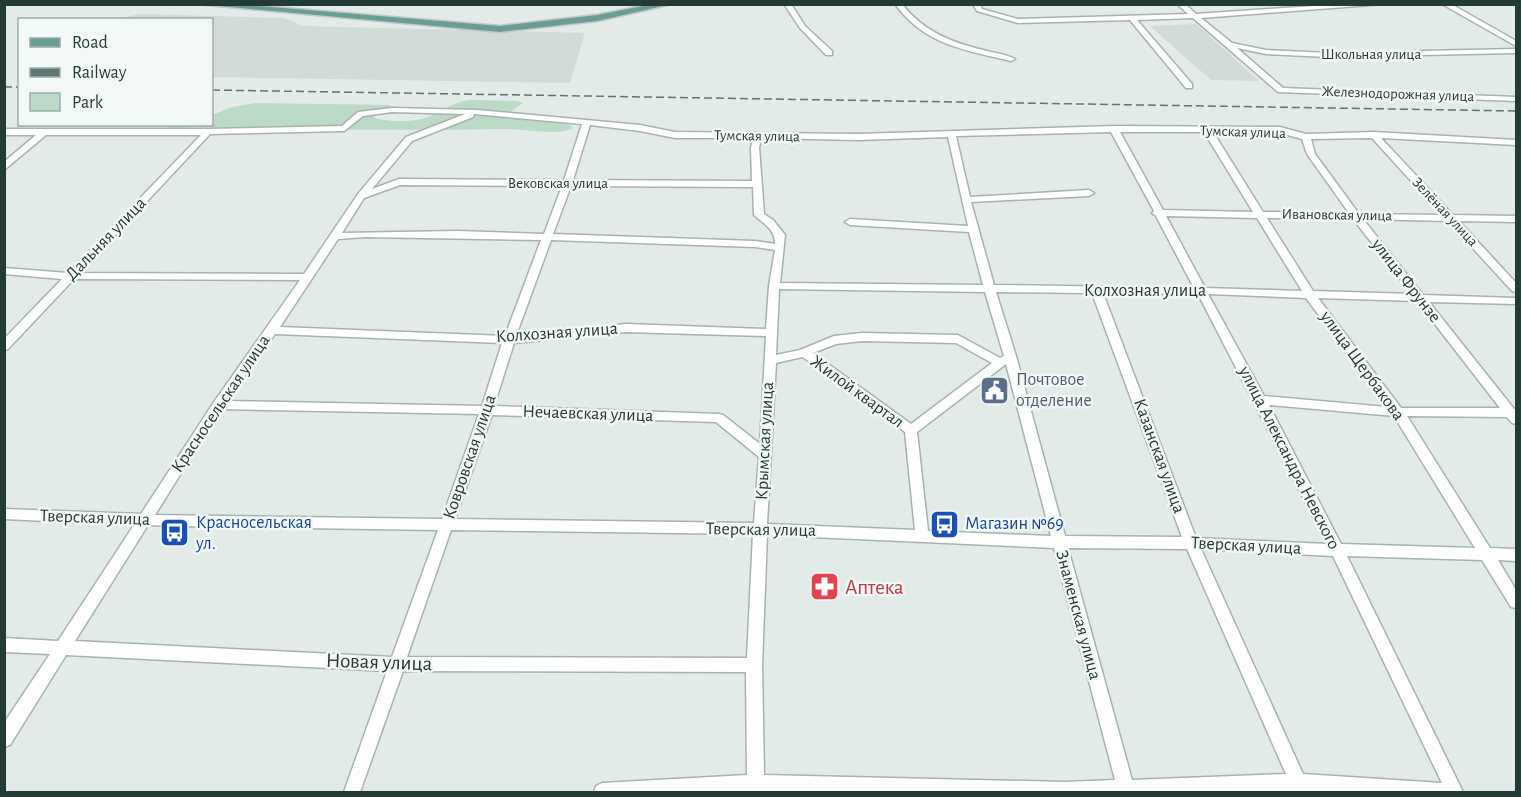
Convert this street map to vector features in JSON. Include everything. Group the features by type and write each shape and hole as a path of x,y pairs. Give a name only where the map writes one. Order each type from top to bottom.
{"main road":[{"path":"201,4 509,29 597,18 668,4"}],"street":[{"path":"787,4 802,27 829,53"},
{"path":"898,4 907,19 933,38 1011,58"},
{"path":"976,4 979,10 1018,21 1193,16 1380,4"},
{"path":"1180,4 1227,43"},
{"path":"1445,4 1516,44"},
{"path":"1132,18 1189,86"},
{"name":"Школьная улица","path":"1227,43 1251,51 1328,55 1516,51"},
{"name":"Железнодорожная улица","path":"1227,43 1281,90 1516,99"},
{"name":"Тумская улица","path":"4,132 207,132 344,128 361,114 392,110 477,112 640,128 675,135 858,137 1114,129 1280,130 1306,136 1374,135 1516,142"},
{"name":"Красносельская улица","path":"4,739 65,647 142,520 361,196 409,139 477,112"},
{"name":"Ковровская улица","path":"352,792 587,122"},
{"name":"улица Александра Невского","path":"1114,129 1157,213 1260,400 1337,550 1455,792"},
{"name":"улица Щербакова","path":"1207,130 1310,295 1398,412 1516,602"},
{"path":"4,167 44,132"},
{"name":"Дальняя улица","path":"4,346 207,132"},
{"name":"Знаменская улица","path":"951,133 965,200 1005,359 1126,791"},
{"name":"Зелёная улица","path":"1374,135 1516,289"},
{"path":"335,236 458,234 755,244 780,248 780,235 770,222 759,215 755,147 759,136"},
{"name":"улица Фрунзе","path":"1306,136 1311,154 1355,215 1419,299 1515,416"},
{"name":"Вековская улица","path":"361,196 399,182 757,184"},
{"path":"965,200 1089,193"},
{"name":"Ивановская улица","path":"1157,213 1516,219"},
{"path":"850,222 972,229"},
{"name":"Крымская улица","path":"756,788 754,665 760,529 774,286 780,248"},
{"path":"4,271 71,276 306,277"},
{"name":"Колхозная улица","path":"774,286 1202,291 1516,301"},
{"name":"Казанская улица","path":"1097,291 1191,543 1298,782"},
{"name":"Колхозная улица","path":"272,330 509,340 626,328 771,333"},
{"path":"770,360 803,353 834,340 862,337 958,339 1005,359"},
{"name":"Жилой квартал","path":"803,353 818,361 911,430 922,535"},
{"name":"Жилой квартал","path":"911,430 1005,359"},
{"path":"1260,400 1398,412 1515,416"},
{"name":"Нечаевская улица","path":"218,405 487,410 719,418 766,455"},
{"name":"Тверская улица","path":"4,514 142,520 760,529 1058,542 1191,543 1516,555"},
{"name":"Новая улица","path":"4,645 398,664 754,665"},
{"path":"603,792 756,788 1126,791 1298,782 1445,792"}],"shaded area":[{"path":"140,14 284,18 302,26 585,33 570,83 213,77 213,18 122,18"},
{"path":"1196,24 1259,81 1211,80 1150,26"}],"green space":[{"path":"469,100 517,101 523,103 509,113 516,118 559,122 573,128 550,132 505,129 194,127 169,130 167,126 213,126 213,115 232,107 256,103 391,105 390,109 375,115 374,118 395,121 424,118"}],"railway":[{"path":"4,87 18,87"},
{"path":"213,90 1516,111"}],"place":[{"name":"Почтовое отделение","path":"995,390"},
{"name":"Магазин №69","path":"944,524"},
{"name":"Красносельская ул.","path":"175,533"},
{"name":"Аптека","path":"824,587"}]}
